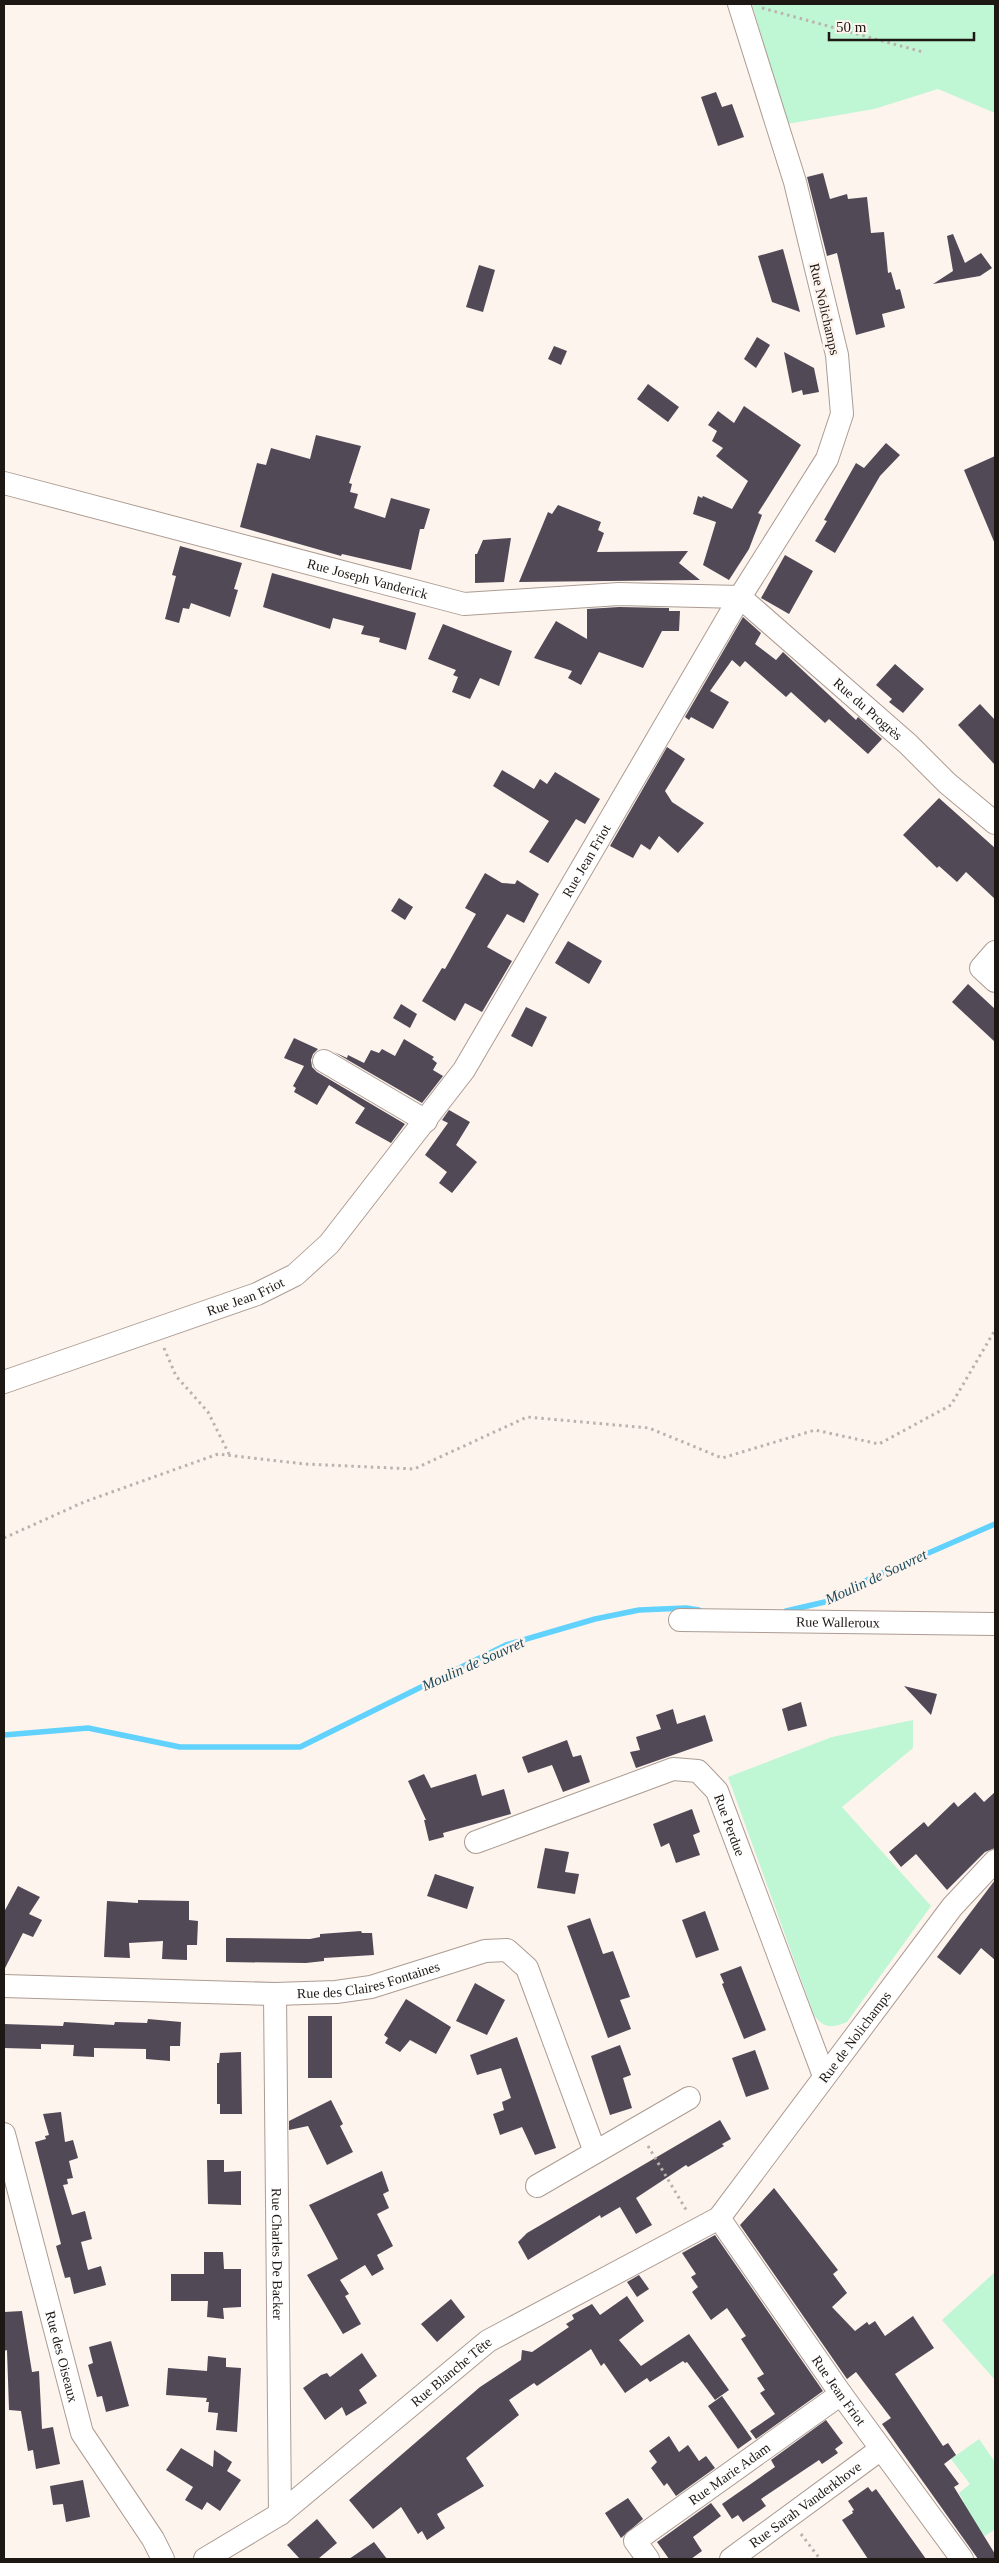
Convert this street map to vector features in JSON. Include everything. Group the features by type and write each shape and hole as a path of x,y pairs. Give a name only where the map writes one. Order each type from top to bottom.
{"street":[{"name":"Rue Nolichamps","path":"739,4 795,182 836,355 842,414 827,459 740,597"},
{"name":"Rue Joseph Vanderick","path":"4,483 464,604 619,594 740,597"},
{"name":"Rue du Progrès","path":"740,597 908,744 947,783 995,823"},
{"name":"Rue Jean Friot","path":"4,1382 257,1294 296,1275 329,1244 464,1070 740,597"},
{"path":"995,952 981,968 995,981"},
{"path":"324,1061 426,1121"},
{"name":"Rue Walleroux","path":"680,1620 995,1624"},
{"name":"Rue Perdue","path":"476,1842 673,1770 698,1771 717,1791 824,2076"},
{"name":"Rue de Nolichamps","path":"719,2218 952,1907 995,1861"},
{"name":"Rue des Claires Fontaines","path":"4,1986 275,1994 336,1992 371,1987 485,1951 508,1950 527,1968 596,2152"},
{"name":"Rue Charles De Backer","path":"275,1994 280,2514"},
{"path":"537,2186 689,2098"},
{"name":"Rue des Oiseaux","path":"4,2134 82,2433 153,2539 163,2559"},
{"name":"Rue Jean Friot","path":"719,2218 841,2394 962,2559"},
{"name":"Rue Blanche Tête","path":"205,2559 280,2514 488,2341 719,2218"},
{"name":"Rue Marie Adam","path":"648,2559 635,2541 841,2394"},
{"name":"Rue Sarah Vanderkhove","path":"731,2559 881,2449"}],"path":[{"path":"739,4 771,10 923,52"},
{"path":"156,1329 176,1376 208,1412 230,1455"},
{"path":"4,1538 84,1502 218,1454 305,1464 414,1469 527,1417 649,1428 722,1458 815,1430 879,1444 951,1405 995,1330"},
{"path":"638,2128 689,2214"},
{"path":"789,2517 820,2559"}],"green space":[{"path":"752,4 995,4 995,113 938,89 874,109 787,124"},
{"path":"913,1720 913,1748 842,1807 931,1906 847,2022 833,2026 825,2025 814,2015 728,1777 832,1737"},
{"path":"995,2272 995,2380 942,2320"},
{"path":"979,2439 995,2462 995,2529 985,2536 977,2527 947,2515 964,2502 959,2493 970,2484 951,2459"}],"building":[{"path":"716,92 722,107 732,104 744,137 718,146 701,97"},
{"path":"823,173 830,199 847,194 848,199 867,197 871,233 884,232 888,273 891,272 896,290 900,289 905,308 882,314 885,327 856,335 837,253 827,256 807,177"},
{"path":"953,234 965,263 981,253 992,268 980,276 933,284 953,271 947,236"},
{"path":"783,249 800,312 772,302 758,256"},
{"path":"479,265 495,270 483,312 466,307"},
{"path":"757,337 770,345 756,368 744,359"},
{"path":"554,346 567,351 561,365 548,359"},
{"path":"784,352 814,368 819,392 803,395 802,390 792,393"},
{"path":"648,384 679,407 668,422 637,399"},
{"path":"744,406 801,445 758,513 762,515 749,549 729,580 703,565 716,522 693,514 698,496 702,498 703,496 732,509 748,481 716,456 723,448 712,441 717,431 708,425 718,411 734,423"},
{"path":"316,435 361,446 349,483 352,484 350,492 358,494 354,508 385,518 391,498 430,509 424,529 420,529 411,570 342,554 341,556 240,527 257,463 266,465 271,448 310,459"},
{"path":"886,443 900,455 880,476 835,553 815,541 827,521 824,520 856,463 864,468"},
{"path":"995,456 995,544 964,470"},
{"path":"558,505 601,522 598,530 604,533 597,552 688,551 679,563 700,580 519,582 548,512 552,514"},
{"path":"511,538 504,582 475,583 475,554 477,554 483,540"},
{"path":"180,546 242,563 234,589 238,590 230,617 191,603 189,609 183,608 179,623 165,619 176,576 172,575"},
{"path":"785,555 813,571 789,614 761,598"},
{"path":"272,573 416,613 406,650 379,642 380,638 361,634 364,626 333,618 330,629 263,607"},
{"path":"619,607 669,608 669,611 680,611 679,631 662,631 643,668 599,652 581,685 568,678 572,671 534,658 556,621 587,639 587,609"},
{"path":"743,617 761,633 755,644 776,660 783,652 856,720 858,717 882,739 868,754 829,719 825,723 791,692 786,697 745,661 740,667 732,660 710,691 729,702 713,729 691,717 689,720 685,717"},
{"path":"443,624 512,651 499,686 480,678 470,699 452,692 458,677 453,675 456,670 428,659"},
{"path":"895,664 924,689 903,713 889,702 892,699 876,685"},
{"path":"980,704 995,720 995,765 958,725"},
{"path":"667,747 685,759 665,791 672,802 704,823 678,853 659,836 650,850 641,844 633,858 610,846"},
{"path":"502,770 534,789 540,779 547,784 555,772 600,799 585,824 576,819 548,863 529,852 549,821 493,786"},
{"path":"939,798 995,848 995,899 966,872 957,882 939,866 937,868 903,835"},
{"path":"485,873 502,883 515,884 517,880 539,894 524,923 507,914 487,947 512,961 482,1012 465,1003 455,1021 422,1001 442,968 445,969 476,914 465,908"},
{"path":"399,898 413,907 405,920 391,911"},
{"path":"568,941 602,961 589,984 555,963"},
{"path":"968,984 995,1009 995,1042 952,1002"},
{"path":"401,1004 417,1014 410,1028 393,1018"},
{"path":"526,1007 547,1017 532,1047 511,1036"},
{"path":"294,1038 318,1049 313,1054 311,1060 312,1067 317,1072 405,1124 391,1143 355,1123 365,1108 329,1085 317,1105 294,1092 296,1088 293,1086 304,1066 284,1058"},
{"path":"404,1039 434,1057 432,1059 437,1063 433,1070 443,1076 422,1103 334,1052 347,1058 348,1055 364,1063 371,1050 379,1053 382,1049 395,1056"},
{"path":"449,1110 470,1122 456,1145 477,1162 452,1193 439,1183 447,1172 425,1155 448,1123 442,1120"},
{"path":"904,1686 937,1694 931,1715"},
{"path":"801,1702 807,1726 788,1731 782,1709"},
{"path":"673,1709 677,1724 705,1715 713,1741 636,1768 630,1752 640,1750 636,1737 661,1729 656,1715"},
{"path":"567,1740 573,1757 581,1755 590,1782 563,1792 552,1765 528,1773 522,1757"},
{"path":"424,1774 431,1788 476,1774 482,1796 504,1789 511,1814 443,1833 444,1837 429,1841 424,1820 426,1820 408,1781"},
{"path":"975,1792 984,1802 995,1792 995,1848 985,1852 947,1890 916,1854 901,1867 889,1852 924,1822 928,1827 954,1802 958,1807"},
{"path":"692,1809 700,1832 693,1835 700,1855 676,1863 669,1843 661,1847 653,1824"},
{"path":"545,1848 569,1852 565,1872 579,1874 575,1894 537,1888"},
{"path":"435,1874 474,1887 467,1909 427,1896"},
{"path":"995,1880 995,1960 981,1948 960,1975 937,1957"},
{"path":"18,1886 40,1897 29,1914 42,1920 33,1937 23,1933 4,1970 4,1912"},
{"path":"138,1900 189,1901 189,1920 198,1921 197,1945 187,1945 187,1960 162,1959 163,1941 129,1943 130,1958 104,1957 107,1901 138,1903"},
{"path":"705,1911 719,1950 696,1958 682,1920"},
{"path":"590,1918 603,1954 613,1951 630,1997 620,2000 631,2029 608,2038 567,1926"},
{"path":"361,1931 362,1933 372,1933 374,1955 324,1958 324,1961 306,1963 226,1962 226,1938 310,1939 320,1937 320,1934"},
{"path":"741,1966 766,2030 744,2039 722,1984 724,1983 720,1974"},
{"path":"475,1983 505,2000 487,2035 456,2021"},
{"path":"406,1999 451,2027 436,2054 410,2040 400,2052 385,2043 388,2038 384,2035"},
{"path":"308,2016 332,2016 332,2078 308,2078"},
{"path":"148,2019 181,2022 180,2046 170,2046 170,2061 146,2059 146,2049 94,2048 94,2057 73,2056 74,2045 41,2044 41,2049 4,2048 4,2024 63,2026 64,2022 114,2025 115,2022 147,2023"},
{"path":"517,2037 556,2148 535,2155 522,2127 500,2135 493,2114 504,2110 502,2102 511,2098 501,2068 477,2075 470,2055"},
{"path":"620,2045 631,2075 623,2078 632,2108 610,2115 591,2056"},
{"path":"755,2050 769,2089 746,2097 732,2058"},
{"path":"241,2052 242,2114 220,2114 220,2104 217,2104 217,2063 219,2063 220,2053"},
{"path":"331,2100 343,2124 340,2126 353,2152 327,2165 308,2126 289,2130 289,2121"},
{"path":"61,2112 65,2142 73,2140 78,2158 69,2161 73,2178 67,2179 68,2184 63,2185 72,2215 85,2211 92,2239 81,2242 88,2270 101,2266 106,2285 74,2294 70,2277 65,2278 56,2246 61,2244 35,2142 46,2139 45,2136 49,2135 43,2114"},
{"path":"720,2120 731,2139 722,2144 724,2146 688,2167 686,2165 636,2198 652,2225 636,2234 620,2207 601,2218 600,2215 528,2260 518,2242 527,2233"},
{"path":"207,2160 224,2160 224,2172 241,2171 241,2205 208,2204"},
{"path":"382,2171 389,2191 383,2194 389,2208 377,2214 393,2246 377,2255 384,2269 372,2276 365,2265 340,2280 349,2294 345,2296 361,2324 343,2334 307,2275 338,2259 309,2205"},
{"path":"774,2188 838,2270 833,2274 847,2293 832,2307 855,2331 867,2322 869,2325 875,2321 885,2336 913,2316 934,2348 895,2374 943,2446 948,2443 956,2455 944,2464 959,2484 954,2487 995,2554 995,2559 978,2559 882,2424 891,2418 856,2372 847,2379 740,2225"},
{"path":"715,2235 823,2391 756,2439 750,2431 775,2414 760,2393 765,2390 757,2378 764,2374 741,2339 746,2336 727,2308 711,2320 692,2292 698,2287 691,2277 696,2274 682,2253"},
{"path":"204,2252 223,2252 224,2269 241,2269 241,2307 223,2308 224,2319 207,2317 208,2301 171,2301 171,2274 204,2274"},
{"path":"639,2275 649,2289 637,2297 627,2282"},
{"path":"627,2296 644,2321 619,2340 641,2366 689,2334 729,2390 715,2400 687,2362 683,2361 650,2382 647,2378 625,2393 604,2363 601,2366 591,2349 537,2386 534,2383 509,2400 519,2415 466,2458 484,2486 437,2514 445,2528 427,2540 422,2531 418,2534 401,2507 373,2529 349,2500 480,2387 521,2360 522,2350 532,2352 569,2327 566,2324 574,2319 572,2315 592,2304 600,2315"},
{"path":"451,2299 465,2317 437,2342 421,2324"},
{"path":"22,2311 32,2372 39,2371 42,2429 53,2427 60,2464 36,2469 33,2450 28,2451 21,2411 9,2410 7,2350 4,2351 4,2312"},
{"path":"111,2341 129,2406 106,2412 102,2396 97,2397 88,2365 93,2363 89,2347"},
{"path":"362,2353 377,2376 359,2390 367,2403 346,2416 342,2407 325,2420 303,2388 321,2375 327,2373 330,2377"},
{"path":"208,2356 226,2358 226,2367 241,2368 237,2432 216,2430 218,2413 208,2412 209,2402 206,2402 207,2398 166,2395 168,2368 207,2371"},
{"path":"722,2396 752,2439 738,2449 708,2406"},
{"path":"826,2420 843,2443 835,2449 838,2453 822,2464 819,2460 761,2499 766,2506 743,2522 738,2515 732,2519 722,2504 775,2467 771,2460"},
{"path":"669,2436 679,2452 688,2445 699,2461 706,2456 715,2468 676,2496 667,2483 664,2486 651,2468 657,2462 649,2451"},
{"path":"181,2448 213,2467 214,2450 232,2462 227,2471 241,2480 220,2511 207,2502 202,2510 185,2500 193,2487 166,2470"},
{"path":"83,2480 90,2517 66,2522 63,2504 53,2505 50,2486"},
{"path":"868,2487 872,2492 876,2489 926,2559 868,2559 842,2520 853,2513 852,2511 854,2510 848,2501"},
{"path":"628,2498 643,2519 621,2538 605,2513"},
{"path":"711,2503 721,2516 693,2537 702,2551 691,2559 669,2559 657,2542"},
{"path":"317,2519 337,2543 318,2559 300,2559 287,2545"},
{"path":"374,2542 387,2559 349,2559"}],"waterway":[{"name":"Moulin de Souvret","path":"786,1611 829,1601 871,1578 995,1524"},
{"name":"Moulin de Souvret","path":"4,1735 88,1728 180,1747 300,1747 506,1645 595,1619 639,1610 686,1608 699,1610"}]}
